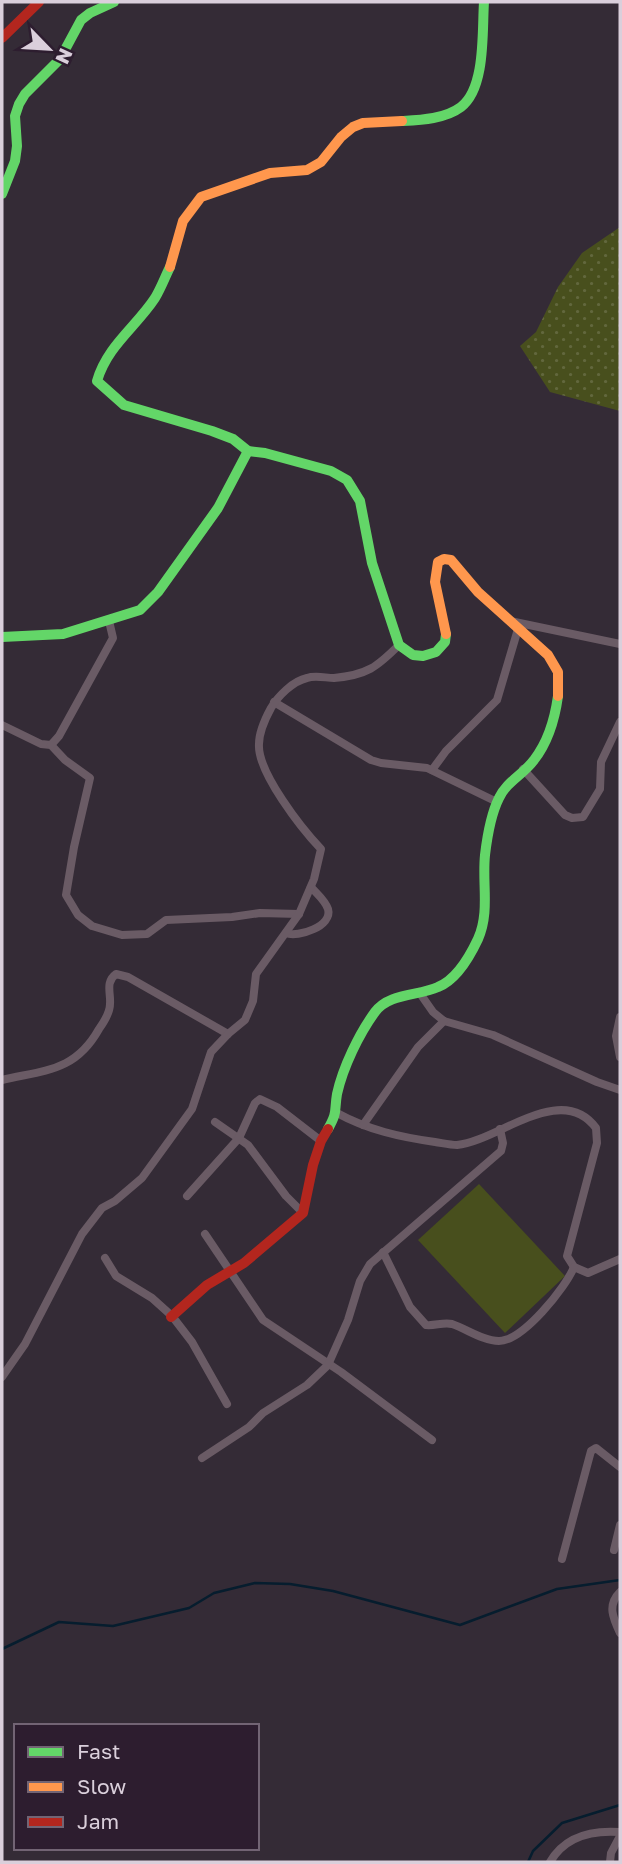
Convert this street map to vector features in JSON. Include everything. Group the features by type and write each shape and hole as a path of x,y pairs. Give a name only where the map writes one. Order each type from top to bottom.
{"street":[{"path":"2,38 39,2"},
{"path":"2,194 15,161 15,116 19,103 60,59 81,20 114,2"},
{"path":"171,1317 207,1285 232,1272 303,1213 321,1141 337,1114 337,1094 352,1053 376,1011 388,1001 440,987 454,977 477,941 485,920 485,856 497,803 505,786 534,761 549,733 556,711 559,681 558,672 548,655 478,592 451,560 438,562 435,582 447,631 445,642 436,652 423,656 413,654 399,645 372,563 360,501 347,480 331,471 248,451 233,439 212,431 124,405 97,381 101,367 112,349 154,299 172,264 183,221 201,197 270,173 307,170 321,162 341,137 363,123 428,120 459,110 469,99 480,70 485,2"},
{"path":"2,637 63,634 141,610 158,592 218,508 248,451"},
{"path":"507,620 620,644"},
{"path":"51,745 59,736 113,638 109,621"},
{"path":"432,770 446,751 498,700 518,629"},
{"path":"2,1377 25,1344 82,1234 102,1208 115,1201 142,1178 179,1128 197,1098 211,1052 250,1013 256,974 299,914 311,887 321,849 284,803 258,746 261,729 274,702 290,687 307,677 335,678 376,667 399,645"},
{"path":"274,702 371,760 432,770 497,803"},
{"path":"523,769 565,815 576,819 583,817 600,789 601,762 620,722"},
{"path":"2,725 41,744 51,745 65,760 90,778 66,895 78,915 92,926 122,935 147,934 166,920 260,913 299,914"},
{"path":"286,933 294,935 318,926 327,919 328,910 325,903 311,887"},
{"path":"2,1080 50,1071 69,1063 97,1033 110,1007 109,986 116,974 135,981 228,1034"},
{"path":"419,992 433,1012 444,1021 493,1035 620,1090"},
{"path":"620,1017 616,1036 620,1057"},
{"path":"363,1125 418,1047 444,1021"},
{"path":"187,1196 239,1138 254,1103 260,1099 276,1107 321,1141"},
{"path":"337,1114 384,1133 456,1145 538,1114 567,1110 581,1115 596,1128 597,1143 567,1256 574,1267 588,1273 620,1259"},
{"path":"215,1122 256,1153 286,1196 303,1213"},
{"path":"202,1458 249,1427 263,1413 307,1385 328,1365 348,1320 360,1281 370,1264 501,1151 503,1143 500,1129"},
{"path":"205,1234 263,1320 432,1440"},
{"path":"383,1252 410,1307 426,1325 452,1324 487,1339 499,1341 509,1339 527,1328 568,1281 574,1267"},
{"path":"105,1258 116,1276 158,1303 172,1316 184,1331 227,1404"},
{"path":"562,1559 591,1451 596,1448 620,1467"},
{"path":"614,1550 620,1525"},
{"path":"620,1592 612,1607 620,1633"},
{"path":"550,1862 557,1851 573,1838 589,1833 620,1834 610,1862"}],"green space":[{"path":"620,227 620,411 550,392 520,346 536,332 558,287 582,253"},
{"path":"479,1184 565,1276 505,1333 418,1240"}],"waterway":[{"path":"2,1649 59,1622 113,1626 189,1608 214,1593 255,1583 290,1584 333,1591 460,1625 557,1589 620,1580"},
{"path":"528,1862 533,1851 562,1823 620,1805"}],"traffic: fast":[{"path":"2,194 15,161 15,116 19,104 25,94 60,59 81,20 114,2"},
{"path":"402,121 448,114 461,107 469,98 479,73 484,2"},
{"path":"170,267 155,298 108,357 97,381 124,405 212,431 233,439 248,451 331,471 347,480 360,501 372,563 399,645 413,655 423,656 436,652 445,642 446,634"},
{"path":"2,637 63,634 140,610 158,592 218,508 248,451"},
{"path":"328,1129 347,1062 375,1012 388,1001 445,984 462,967 475,946 484,919 485,855 494,811 502,792 530,765 543,746 553,721 558,696"}],"traffic: slow":[{"path":"170,267 183,221 201,197 270,173 307,170 321,162 341,137 353,127 363,123 402,121"},
{"path":"446,634 435,582 438,562 444,559 451,560 478,592 548,655 558,672 558,696"}],"traffic: jam":[{"path":"2,38 39,2"},
{"path":"171,1317 207,1285 244,1263 303,1213 313,1165 328,1129"}]}
